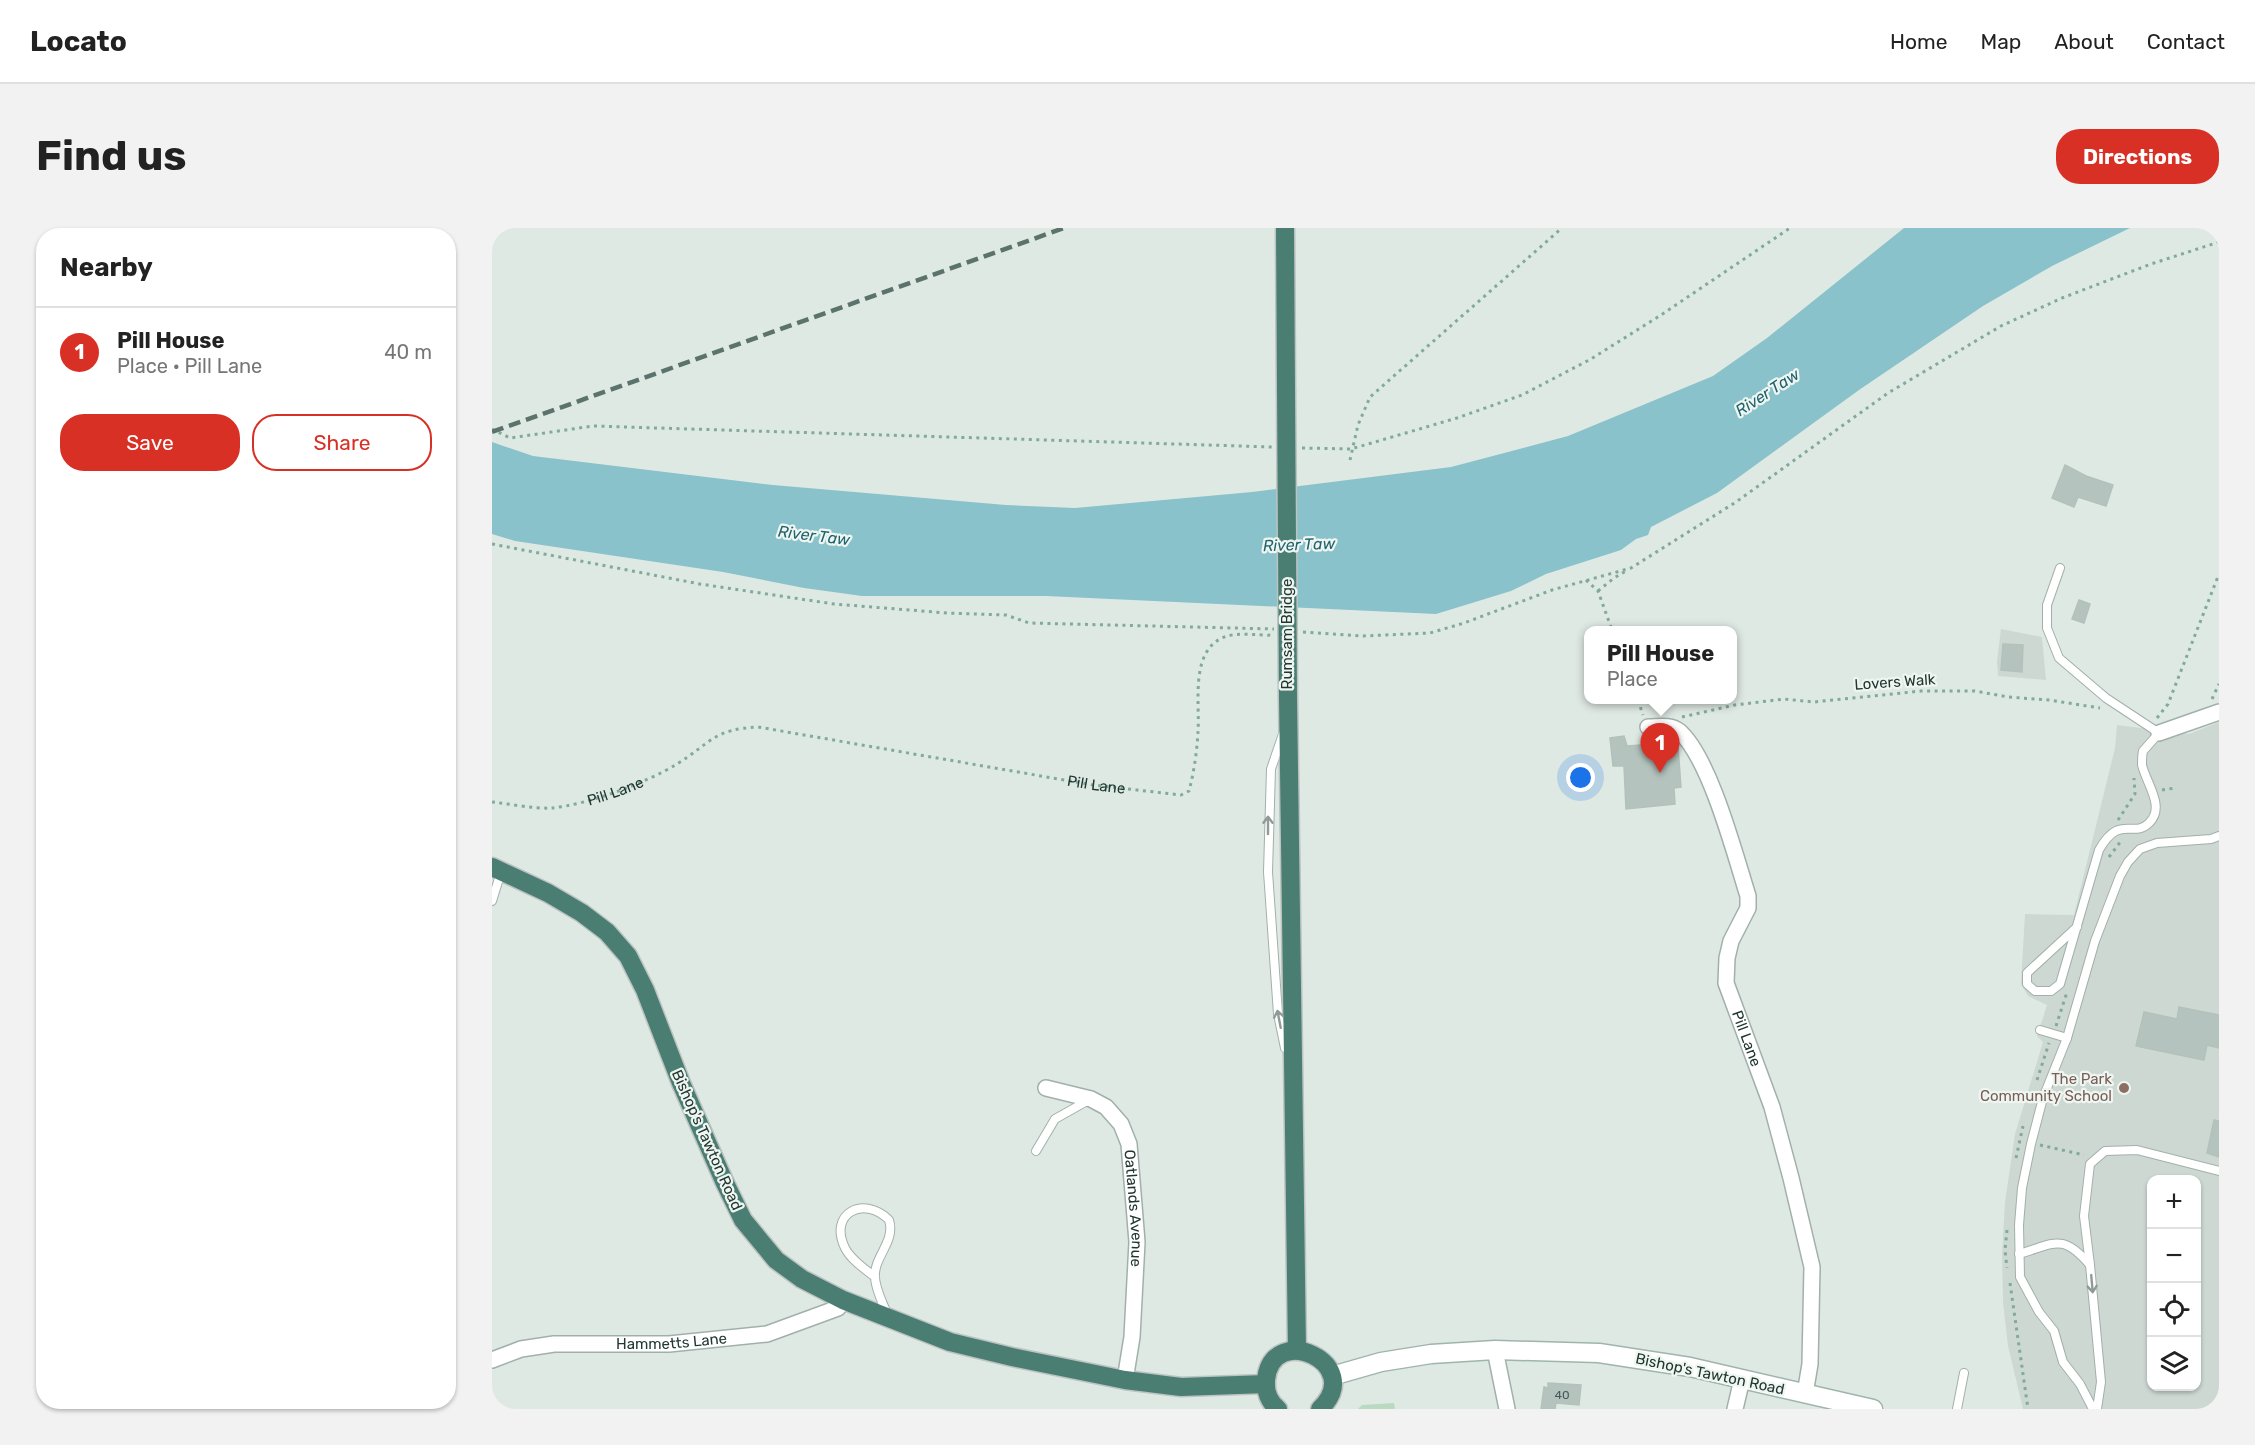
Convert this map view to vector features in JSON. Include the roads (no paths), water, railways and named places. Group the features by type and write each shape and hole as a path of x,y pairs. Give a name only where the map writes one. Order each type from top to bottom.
{"highway":[{"name":"Rumsam Bridge","path":"1285,228 1288,720 1297,1350"},
{"name":"Bishop's Tawton Road","path":"497,869 548,893 582,913 607,932 628,956 645,990 681,1083 743,1221 776,1260 802,1279 843,1300 950,1342 1012,1357 1125,1380 1181,1387 1266,1384"},
{"path":"1278,1409 1268,1395 1267,1374 1278,1357 1297,1350 1306,1351 1323,1360 1332,1376 1329,1398 1320,1409"}],"main road":[{"name":"Bishop's Tawton Road","path":"1332,1376 1381,1362 1431,1354 1495,1350 1599,1353 1690,1367 1874,1409"}],"street":[{"path":"2155,730 2219,712"},
{"name":"Pill Lane","path":"1648,728 1672,727 1679,731 1691,745 1708,777 1748,896 1748,908 1731,941 1727,958 1726,983 1772,1107 1812,1267 1810,1364 1805,1394"},
{"name":"Oatlands Avenue","path":"1046,1088 1091,1099 1106,1107 1121,1124 1129,1144 1137,1242 1132,1337 1125,1380"},
{"name":"Hammetts Lane","path":"492,1360 521,1349 554,1344 669,1344 767,1334 838,1308 843,1300"},
{"path":"1495,1350 1508,1409"},
{"path":"1736,1409 1742,1379"}],"lane":[{"path":"2060,568 2047,605 2046,628 2059,658 2106,698 2155,730 2143,751 2142,764 2155,802 2155,815 2148,825 2140,828 2119,829 2106,838 2099,850 2060,984 2051,991 2035,991 2027,984 2027,974 2076,927"},
{"path":"2095,1409 2063,1362 2054,1331 2039,1312 2020,1277 2022,1188 2031,1144 2043,1098 2067,1038 2096,941 2120,876 2128,862 2140,849 2157,843 2219,836"},
{"path":"492,901 497,869"},
{"path":"2040,1030 2067,1038"},
{"path":"1036,1151 1055,1119 1091,1099"},
{"path":"2095,1409 2101,1382 2084,1216 2090,1164 2105,1151 2137,1150 2219,1171"},
{"path":"874,1277 891,1234 889,1220 868,1208 853,1209 843,1218 844,1246 849,1255 874,1277 889,1319"},
{"path":"2019,1254 2053,1243 2065,1244 2081,1254 2090,1265"},
{"path":"1958,1409 1964,1373"}],"water":[{"name":"River Taw","path":"1904,228 2130,228 2052,266 1983,306 1859,390 1717,493 1651,527 1648,535 1636,539 1621,550 1546,574 1511,591 1436,614 1046,596 862,596 804,588 723,572 515,541 492,534 492,442 533,456 773,485 1006,505 1075,508 1252,492 1451,467 1568,436 1713,376 1767,338"}],"railway":[{"path":"492,432 1064,228"}],"place":[{"name":"Pill House","path":"1660,773"},
{"name":"The Park Community School","path":"2124,1088"}]}
